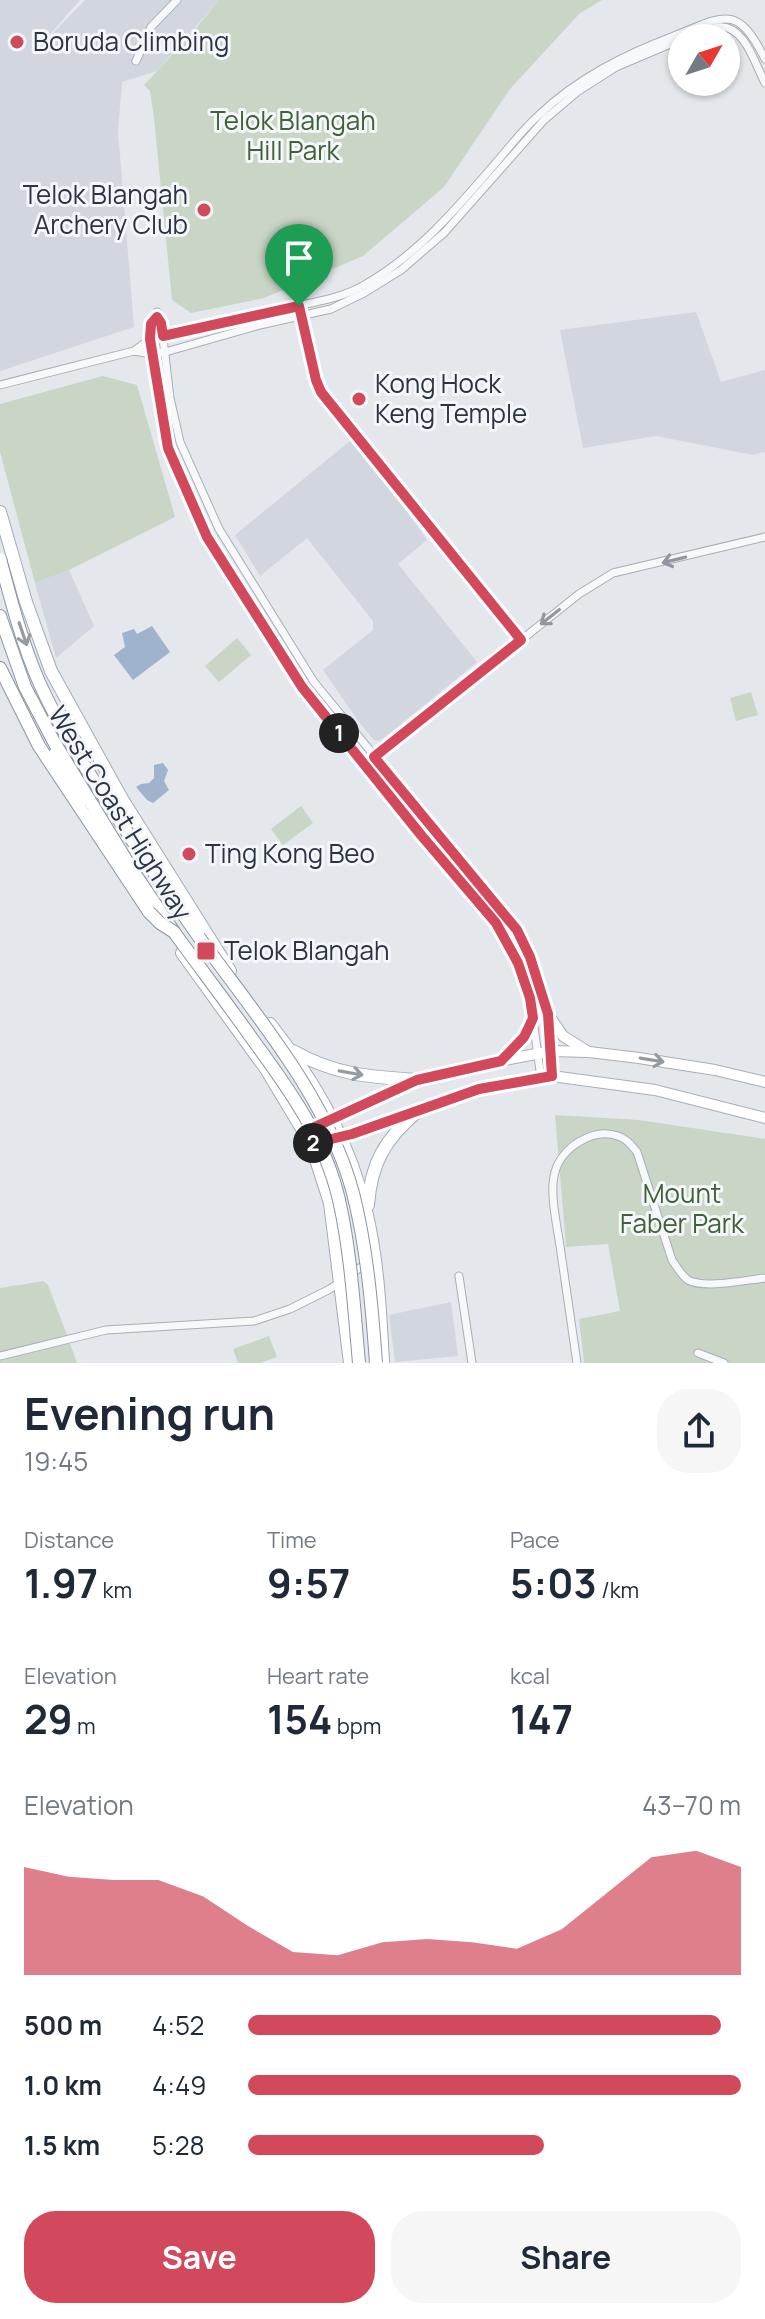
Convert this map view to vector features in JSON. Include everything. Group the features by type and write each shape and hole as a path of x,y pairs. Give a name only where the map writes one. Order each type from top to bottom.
{"main road":[{"path":"0,512 4,557 26,602 51,671 122,799 242,988 290,1050 340,1137 359,1185 367,1216 374,1254 383,1363"},
{"name":"West Coast Highway","path":"4,557 14,608 38,680 66,735 145,860 294,1070 323,1118 353,1193 364,1255 376,1363"},
{"name":"West Coast Highway","path":"0,616 25,687 54,742 131,868 296,1100 319,1143 339,1197 350,1263 359,1363"},
{"path":"0,626 21,687 69,779 148,906 266,1069 306,1131 330,1203 350,1363"},
{"path":"0,668 39,746 63,785 149,912 174,932"},
{"path":"223,1009 238,1004 242,988"},
{"path":"548,1014 563,1036 589,1052"},
{"path":"501,1061 524,1037 533,1018"},
{"path":"290,1050 315,1064 343,1073 417,1080"},
{"path":"306,1131 417,1080 538,1052 589,1052 715,1070 765,1082"},
{"path":"311,1144 417,1112 479,1089 546,1077 655,1090 765,1118"},
{"path":"367,1216 370,1179 379,1156 398,1129 417,1112"}],"street":[{"path":"136,61 151,27 177,0"},
{"path":"0,385 134,351 150,339 299,306 351,291 387,270 441,225 537,116 584,80 716,19 730,18 743,24 753,35 765,59"},
{"path":"740,38 765,83"},
{"path":"134,351 151,354 165,352 260,325 302,317 344,303 401,270 444,233 544,120 590,82 641,52 668,44"},
{"path":"299,306 321,392 521,640"},
{"path":"157,315 161,323 170,398 180,442 219,529 314,682 517,930 530,957 548,1014 551,1051 546,1077 538,1052 530,998 518,963 496,923 302,687 207,537 168,448 151,354 151,324 157,315"},
{"path":"365,765 579,594 610,574 765,537"},
{"path":"577,1363 554,1207 554,1174 563,1154 579,1141 608,1134 619,1136 637,1152 672,1260 688,1280 700,1284 765,1278"},
{"path":"0,1356 106,1330 254,1321 290,1309 341,1282 363,1267 374,1254"},
{"path":"459,1276 472,1363"},
{"path":"698,1353 724,1363"}],"shaded area":[{"path":"0,0 80,0 31,56 85,0 219,0 157,71 122,82 118,131 134,327 0,371"},
{"path":"696,312 721,382 765,370 765,452 753,455 656,436 583,448 560,330"},
{"path":"350,441 427,540 398,564 477,662 380,741 374,740 359,722 323,670 373,630 373,621 307,538 260,576 235,535"},
{"path":"69,570 94,626 56,658 35,583"},
{"path":"451,1302 458,1356 395,1362 389,1315"}],"green space":[{"name":"Telok Blangah Hill Park","path":"219,0 602,0 579,14 510,89 444,187 363,256 264,298 191,313 172,300 154,118 150,91 144,85"},
{"path":"103,376 137,385 175,517 69,570 35,583 0,452 0,404"},
{"path":"237,638 251,655 219,682 205,666"},
{"path":"751,692 758,715 736,721 730,698"},
{"path":"301,806 313,823 283,845 271,829"},
{"name":"Mount Faber Park","path":"555,1115 639,1120 765,1139 765,1363 584,1363 579,1319 620,1311 608,1244 566,1247"},
{"path":"43,1281 48,1285 67,1335 0,1352 0,1288"},
{"path":"269,1336 277,1357 260,1363 238,1363 233,1349"},
{"path":"69,1341 77,1363 0,1363 0,1358"}],"water":[{"path":"152,626 170,652 133,680 114,655 125,647 122,633 134,629 137,634"},
{"path":"163,763 168,770 164,781 169,790 153,803 136,787 149,783 154,778 154,765"}],"place":[{"name":"Boruda Climbing","path":"17,42"},
{"name":"Telok Blangah Archery Club","path":"204,210"},
{"name":"Kong Hock Keng Temple","path":"359,399"},
{"name":"Ting Kong Beo","path":"189,854"},
{"name":"Telok Blangah","path":"206,951"}],"route":[{"path":"299,306 321,392 521,640 374,757 517,930 530,957 548,1014 552,1076 479,1089 352,1134 311,1144 306,1131 417,1080 501,1061 524,1037 533,1018 518,963 496,923 302,687 207,537 168,448 151,354 151,324 157,317 163,336 299,306"}]}
